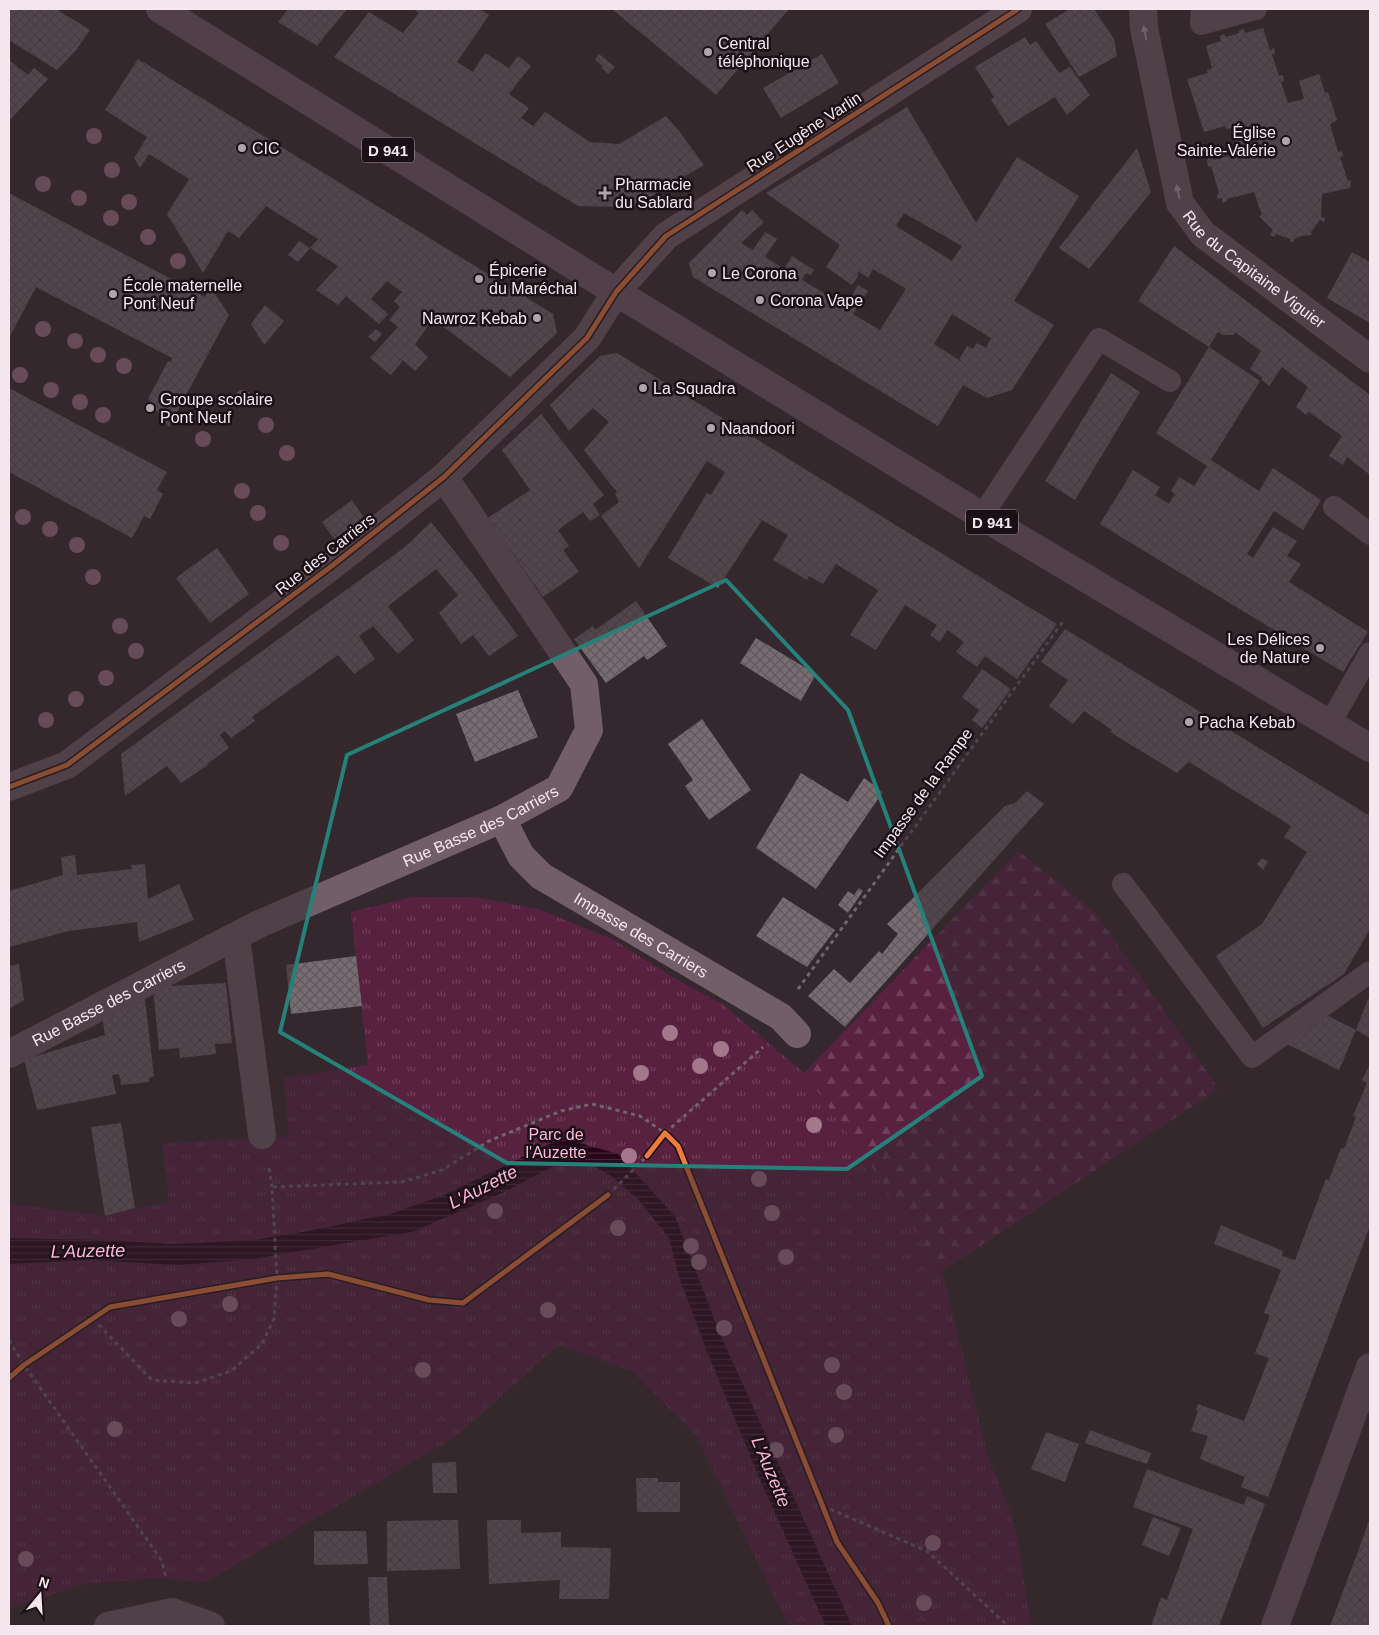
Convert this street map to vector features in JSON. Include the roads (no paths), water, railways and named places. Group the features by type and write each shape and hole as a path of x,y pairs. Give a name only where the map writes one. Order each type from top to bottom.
{"main road":[{"name":"D 941","path":"160,9 982,516 1370,748"},
{"path":"1275,1626 1368,1379"}],"street":[{"name":"Rue Eugène Varlin","path":"616,292 666,236 1018,9"},
{"name":"Rue du Capitaine Viguier","path":"1143,9 1144,28 1180,203 1203,234 1370,360"},
{"name":"Rue des Carriers","path":"9,788 67,764 333,565 444,477 587,338 616,292"},
{"name":"Rue Basse des Carriers","path":"9,1054 258,924 502,819 559,788 589,730 584,684 444,477"},
{"name":"Impasse des Carriers","path":"502,819 521,856 541,876 780,1017 792,1029"},
{"path":"236,937 262,1135"},
{"path":"108,1626 172,1612 211,1626"}],"lane":[{"path":"1202,9 1201,24 1256,9"},
{"path":"982,516 1099,339 1170,381"},
{"path":"1334,507 1370,534"},
{"path":"1330,723 1370,653"},
{"path":"1123,884 1252,1057 1370,972"}],"water":[{"name":"L'Auzette","path":"562,1138 618,1154 675,1216 720,1334 852,1626 826,1626 821,1616 759,1477 708,1354 679,1277 669,1238 638,1199 611,1176 589,1163 562,1162 504,1192 412,1232 253,1259 179,1265 89,1260 9,1264 9,1238 174,1244 254,1240 390,1214 444,1195"}],"place":[{"name":"Central téléphonique","path":"708,52"},
{"name":"Église Sainte-Valérie","path":"1286,141"},
{"name":"CIC","path":"242,148"},
{"name":"Pharmacie du Sablard","path":"605,193"},
{"name":"Le Corona","path":"712,273"},
{"name":"Épicerie du Maréchal","path":"479,279"},
{"name":"École maternelle Pont Neuf","path":"113,294"},
{"name":"Corona Vape","path":"760,300"},
{"name":"Nawroz Kebab","path":"537,318"},
{"name":"La Squadra","path":"643,388"},
{"name":"Groupe scolaire Pont Neuf","path":"150,408"},
{"name":"Naandoori","path":"711,428"},
{"name":"Les Délices de Nature","path":"1320,648"},
{"name":"Pacha Kebab","path":"1189,722"}],"park label":[{"name":"Parc de l'Auzette","path":"556,1143"}]}
